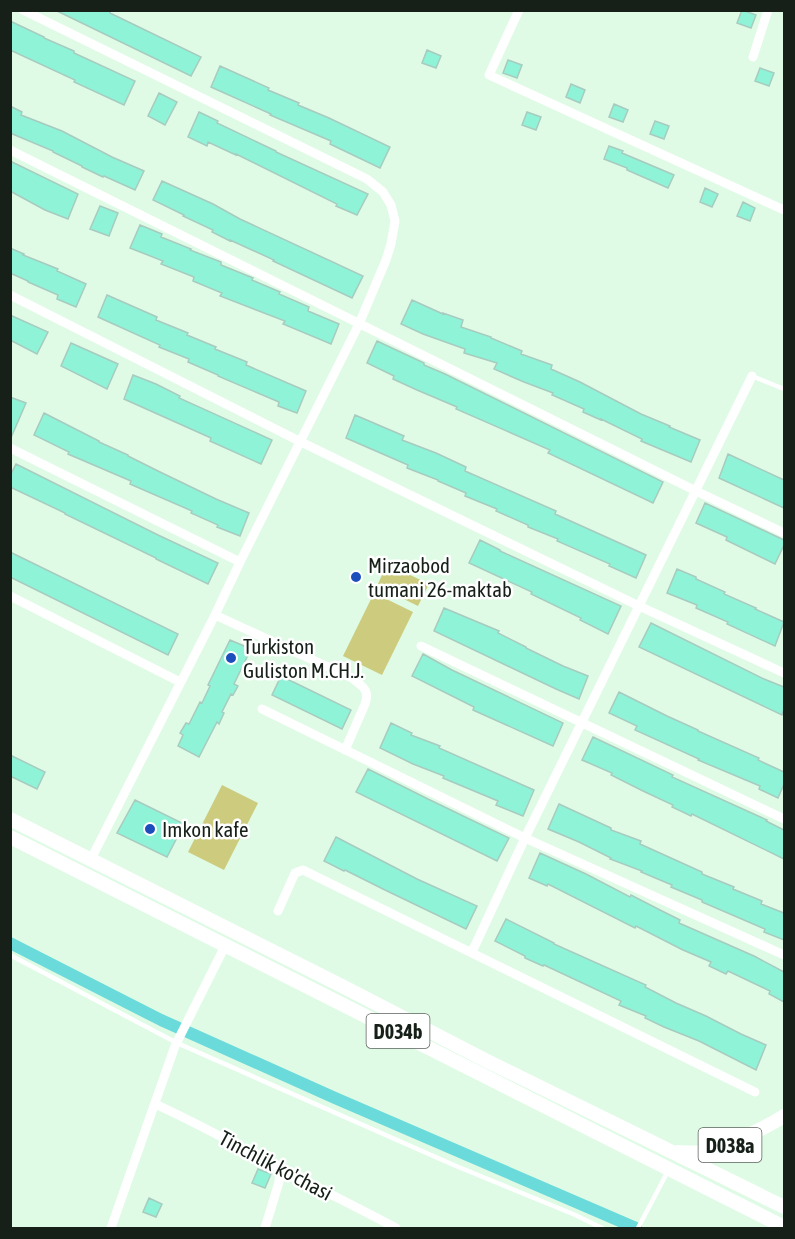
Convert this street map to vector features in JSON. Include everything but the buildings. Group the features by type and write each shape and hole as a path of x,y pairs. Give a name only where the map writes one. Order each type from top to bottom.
{"main road":[{"name":"D034b","path":"10,819 485,1060 784,1207"},
{"name":"D034b","path":"10,837 334,998 784,1227"},
{"path":"334,998 342,986"},
{"name":"D038a","path":"670,1151 690,1153 718,1149 784,1116"}],"street":[{"path":"23,10 367,179 383,192 395,221 391,244 359,324 91,859"},
{"path":"519,10 489,75 784,210"},
{"path":"753,57 768,10"},
{"path":"10,150 784,533"},
{"path":"10,295 301,442 639,606 784,673"},
{"path":"472,952 581,722 752,376"},
{"path":"10,448 240,562"},
{"path":"10,596 180,682"},
{"path":"215,615 352,678 364,688 368,697 345,750"},
{"path":"421,646 784,819"},
{"path":"262,709 525,838 784,955"},
{"path":"278,910 295,873 303,870 755,1092"},
{"path":"111,1228 177,1043 226,944"},
{"name":"Tinchlik ko'chasi","path":"155,1104 396,1228"},
{"path":"265,1228 279,1182 280,1168"}],"lane":[{"path":"752,376 784,389"},
{"path":"10,955 177,1043 602,1228"},
{"path":"638,1228 669,1168"}],"shaded area":[{"path":"387,564 429,584 418,606 377,586"},
{"path":"374,593 413,612 382,675 343,656"},
{"path":"222,785 258,803 224,870 188,852"}],"waterway":[{"path":"10,943 161,1020 636,1228"}],"place":[{"name":"Mirzaobod tumani 26-maktab","path":"356,577"},
{"name":"Turkiston Guliston M.CH.J.","path":"231,658"},
{"name":"Imkon kafe","path":"150,829"}]}
